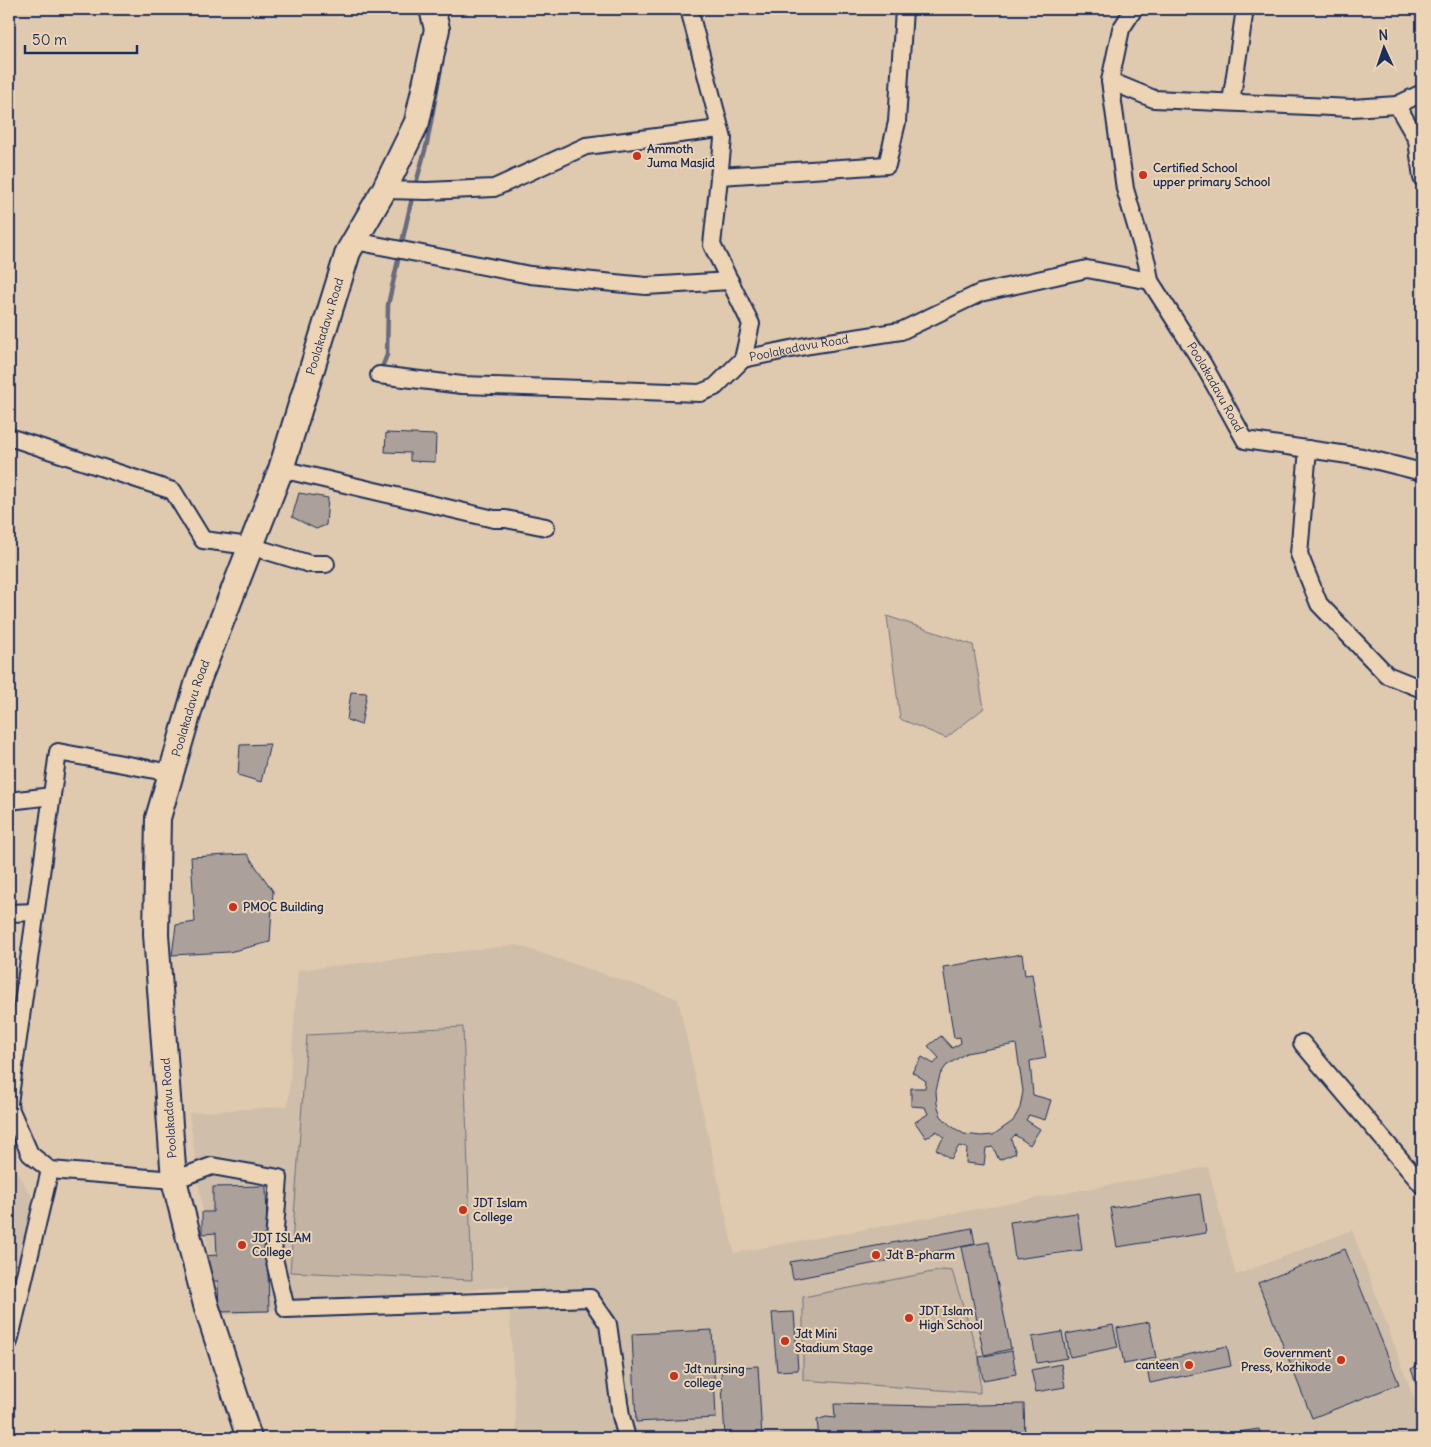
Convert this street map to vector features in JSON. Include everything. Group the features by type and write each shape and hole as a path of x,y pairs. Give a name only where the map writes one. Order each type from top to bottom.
{"street":[{"name":"Poolakadavu Road","path":"250,1438 206,1305 174,1180 156,934 158,818 198,681 281,469 348,252 384,190 417,122 437,29 432,9"},
{"name":"Poolakadavu Road","path":"689,9 723,139 712,245 751,324 743,359 810,345 901,331 980,293 1087,269 1150,281"},
{"path":"720,176 887,166 897,122 904,9"},
{"name":"Poolakadavu Road","path":"1134,9 1121,29 1110,82 1125,189 1147,263 1150,281 1203,364 1245,440 1308,448"},
{"path":"1231,102 1245,9"},
{"path":"1110,82 1154,99 1352,108 1397,105 1422,93"},
{"path":"1397,105 1417,140 1422,178"},
{"path":"384,190 427,191 494,188 586,146 719,129"},
{"path":"355,240 530,275 646,286 730,281"},
{"path":"379,376 462,385 700,393 715,387 743,359"},
{"path":"9,437 173,491 203,540 250,546 310,564 326,564"},
{"path":"1417,683 1387,675 1319,604 1299,554 1308,448 1422,472"},
{"path":"281,469 494,519 506,519 546,527"},
{"path":"171,773 58,752 9,1105 30,1154 50,1170 174,1180 212,1166 279,1178 273,1254 286,1309 590,1298 608,1324 621,1416 627,1438"},
{"path":"9,801 52,796"},
{"path":"9,913 35,912"},
{"path":"1302,1043 1422,1185"},
{"path":"9,1342 50,1170"}],"shaded area":[{"path":"887,616 973,645 984,708 946,738 900,719"},
{"name":"JDT Islam College","path":"517,945 678,999 734,1253 1208,1167 1236,1275 1352,1230 1422,1420 1422,1438 517,1438 508,1286 217,1316 189,1113 288,1106 298,970"},
{"path":"463,1027 472,1280 290,1272 307,1035"},
{"path":"9,1160 33,1198 9,1299"},
{"path":"943,1270 952,1271 979,1357 980,1393 803,1380 803,1297"}],"building":[{"path":"386,433 436,435 435,462 410,461 410,453 385,452"},
{"path":"299,493 328,498 326,525 316,529 292,517"},
{"path":"351,692 367,693 361,725 347,720"},
{"path":"270,744 261,782 238,775 240,745"},
{"name":"PMOC Building","path":"247,854 273,891 270,942 229,952 172,955 176,925 195,922 191,857"},
{"path":"1022,954 1025,975 1032,974 1046,1058 1030,1061 1033,1095 1051,1100 1045,1120 1029,1115 1026,1120 1040,1129 1030,1145 1015,1135 1011,1139 1016,1153 999,1160 993,1147 986,1148 984,1165 966,1163 967,1148 959,1146 951,1159 936,1149 944,1137 937,1131 926,1138 915,1122 928,1114 925,1107 911,1106 911,1088 925,1088 926,1081 912,1072 922,1057 934,1064 939,1058 928,1046 941,1036 952,1048 961,1043 960,1037 954,1038 943,967","holes":["1016,1044 1023,1091 1020,1108 1013,1121 993,1135 981,1136 964,1134 951,1126 941,1116 937,1104 936,1091 940,1075 946,1066 966,1053"]},
{"name":"JDT ISLAM College","path":"266,1186 269,1311 219,1312 218,1281 205,1281 205,1256 217,1255 216,1233 202,1234 202,1212 213,1212 213,1187"},
{"path":"1200,1194 1206,1233 1117,1247 1110,1208"},
{"path":"1077,1213 1082,1250 1015,1259 1010,1222"},
{"name":"Jdt B-pharm","path":"972,1228 975,1244 793,1279 790,1262"},
{"path":"989,1242 1011,1349 984,1355 962,1247"},
{"path":"1345,1249 1399,1384 1312,1418 1258,1283"},
{"name":"Jdt Mini Stadium Stage","path":"794,1312 798,1370 777,1371 772,1313"},
{"path":"1149,1322 1156,1358 1124,1364 1117,1328"},
{"path":"1113,1325 1118,1347 1070,1357 1066,1334"},
{"name":"Jdt nursing college","path":"712,1330 716,1418 636,1422 632,1334"},
{"path":"1062,1332 1067,1358 1037,1363 1032,1337"},
{"path":"1422,1333 1422,1357 1415,1336"},
{"name":"canteen","path":"1227,1346 1231,1366 1150,1383 1146,1364"},
{"path":"1012,1351 1016,1374 983,1380 979,1357"},
{"path":"1422,1363 1422,1400 1411,1369"},
{"path":"1061,1364 1065,1387 1036,1392 1031,1370"},
{"path":"758,1366 762,1438 725,1438 721,1368"},
{"path":"834,1404 936,1406 1024,1404 1025,1438 819,1438 817,1420 826,1417 835,1418"},
{"path":"1259,1429 1262,1438 1197,1438"}],"waterway":[{"path":"415,187 427,143 445,46"},
{"path":"380,372 387,355 388,305 412,198"}],"place":[{"name":"Ammoth Juma Masjid","path":"637,156"},
{"name":"Certified School upper primary School","path":"1143,175"},
{"name":"PMOC Building","path":"233,907"},
{"name":"JDT Islam College","path":"463,1210"},
{"name":"JDT ISLAM College","path":"242,1245"},
{"name":"Jdt B-pharm","path":"876,1255"},
{"name":"JDT Islam High School","path":"909,1318"},
{"name":"Jdt Mini Stadium Stage","path":"785,1341"},
{"name":"Government Press, Kozhikode","path":"1341,1360"},
{"name":"canteen","path":"1189,1365"},
{"name":"Jdt nursing college","path":"674,1376"}]}
